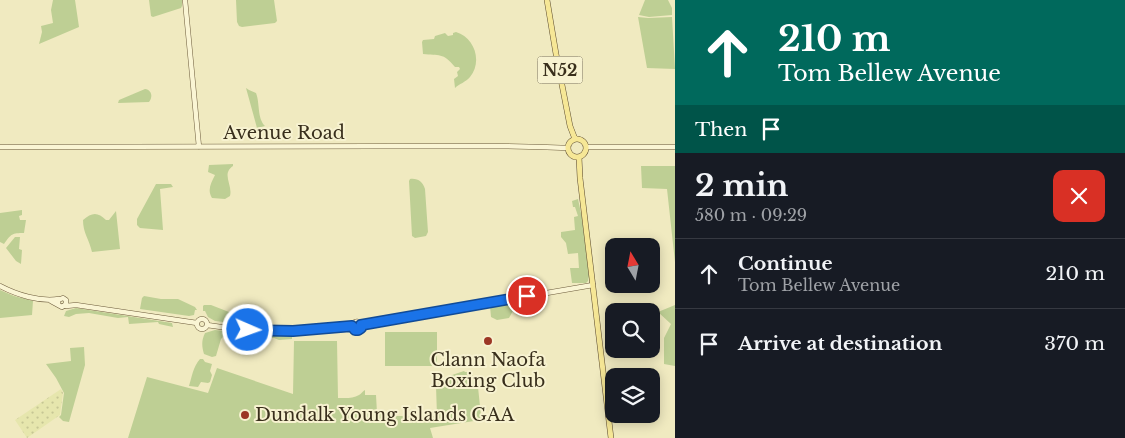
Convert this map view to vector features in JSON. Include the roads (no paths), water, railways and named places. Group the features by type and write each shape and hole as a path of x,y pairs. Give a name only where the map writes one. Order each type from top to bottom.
{"main road":[{"name":"N52","path":"547,0 569,120 575,139"},
{"path":"575,139 582,140 586,147 584,154 579,157 573,156 568,148 569,144 575,139"},
{"path":"579,157 611,438"}],"street":[{"path":"185,0 199,147"},
{"name":"Avenue Road","path":"0,147 504,146 568,148"},
{"path":"586,147 675,147"},
{"path":"58,301 60,307 66,303 197,323 201,329 207,325 238,330 289,332 352,326 355,330 358,330 361,328 361,325 593,285"},
{"path":"0,286 22,295 58,301 63,298 66,303"}],"place":[{"name":"Clann Naofa Boxing Club","path":"488,341"},
{"name":"Dundalk Young Islands GAA","path":"245,415"}]}
